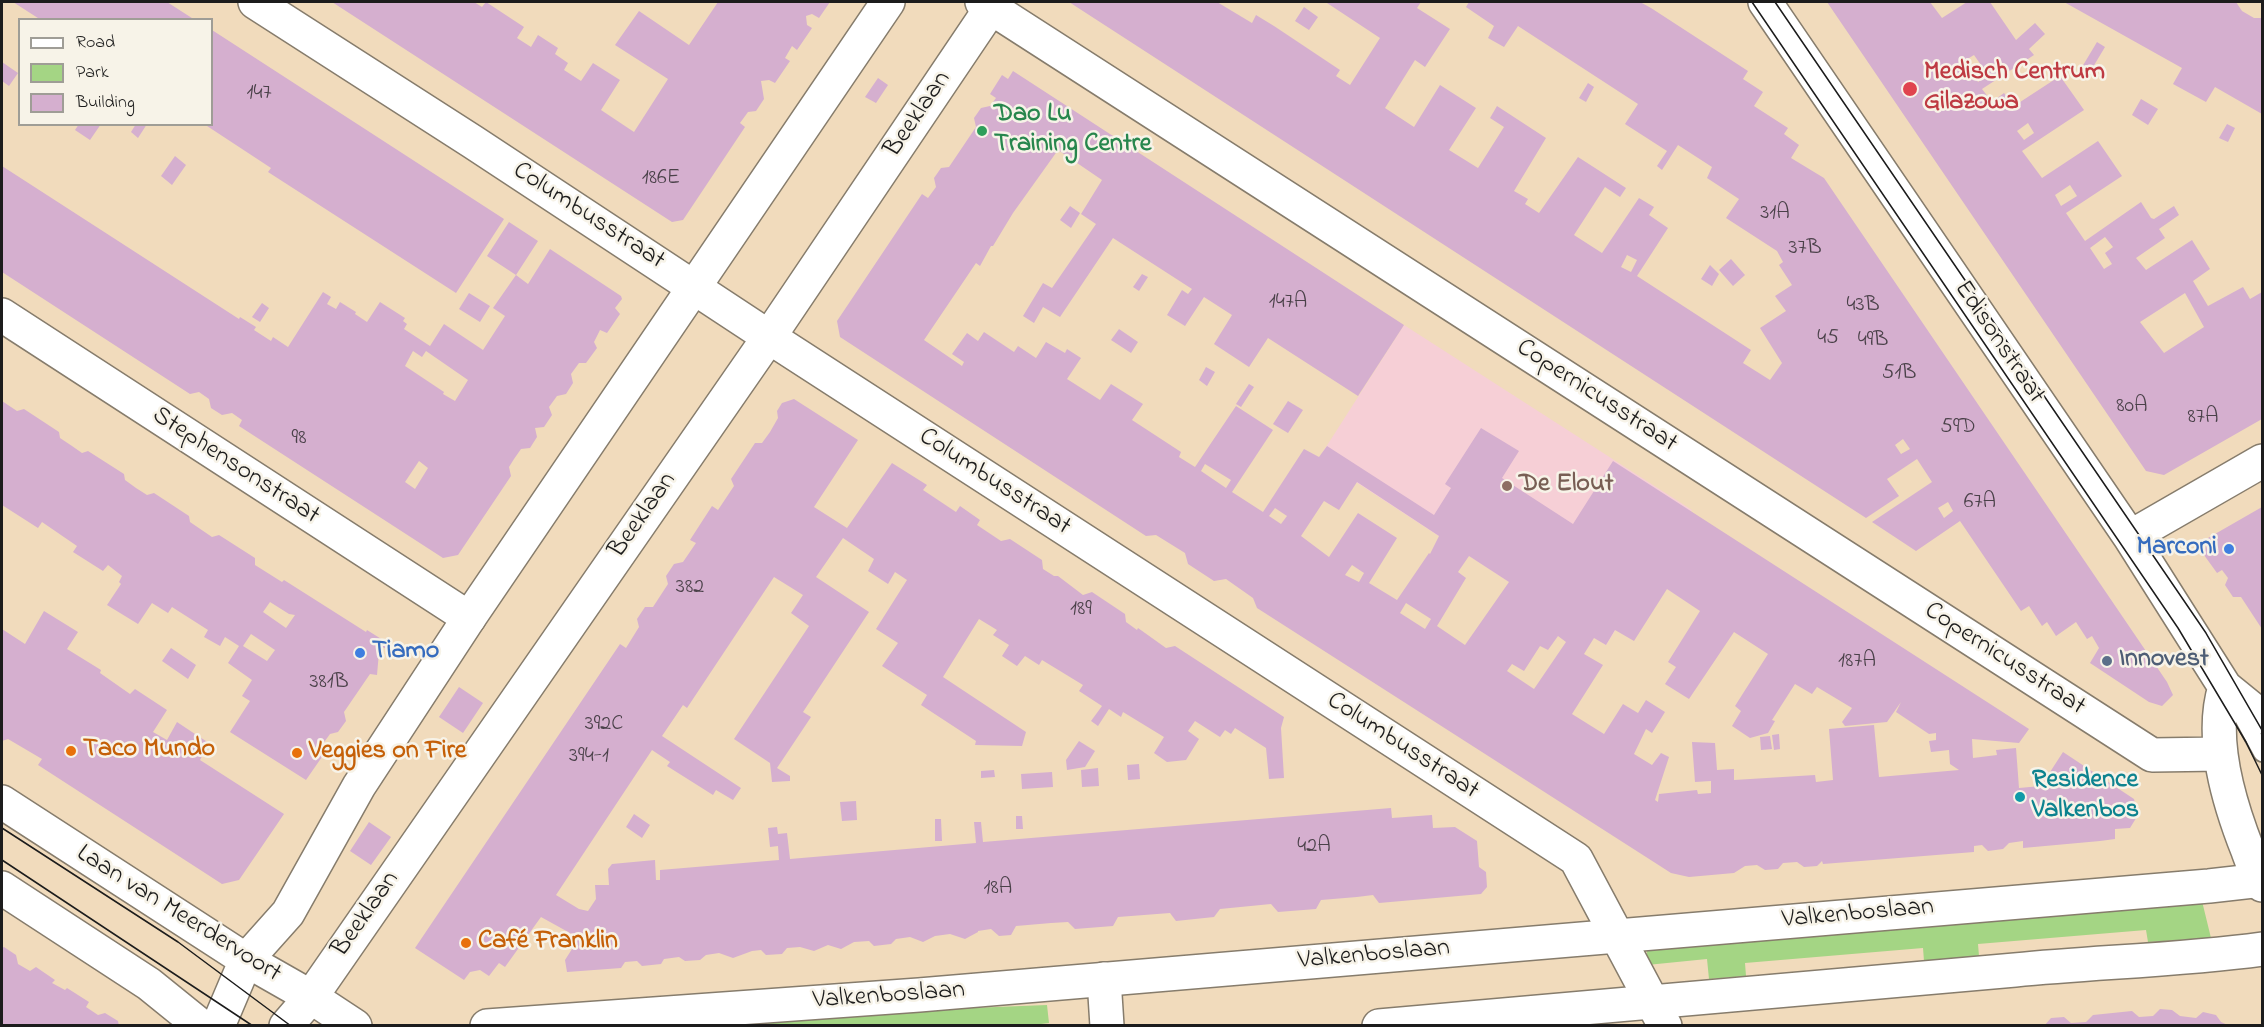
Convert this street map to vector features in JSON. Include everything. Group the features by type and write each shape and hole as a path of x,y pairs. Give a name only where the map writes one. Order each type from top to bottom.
{"street":[{"name":"Columbusstraat","path":"255,2 1576,859 1660,1015"},
{"path":"218,1026 246,960 288,913 359,786 469,618 888,2"},
{"name":"Edisonstraat","path":"1765,2 2130,537 2225,687 2262,717"},
{"name":"Beeklaan","path":"286,1026 311,997 769,337 990,4"},
{"name":"Copernicusstraat","path":"990,4 2152,755 2220,754"},
{"name":"Stephensonstraat","path":"2,315 469,618"},
{"path":"2130,537 2262,460"},
{"path":"2225,687 2221,700 2220,754 2232,810 2261,882"},
{"name":"Laan van Meerdervoort","path":"2,802 246,960 311,997 355,1026"},
{"name":"Valkenboslaan","path":"488,1026 919,995 2261,882"},
{"path":"2,888 149,984 201,1026"},
{"path":"1379,1026 1660,1015 2103,962 2230,954 2262,949"},
{"path":"1104,979 1107,1026"}],"lane":[{"name":"Edisonstraat","path":"2225,687 2262,753"}],"shaded area":[{"name":"De Elout","path":"1404,325 1692,510 1606,645 1319,458"}],"green space":[{"path":"2201,897 2211,938 2148,942 2146,930 1978,944 1979,956 1924,961 1923,948 1745,963 1746,976 1709,979 1707,959 1647,965 1647,950"},
{"path":"1047,1005 1049,1023 1025,1026 759,1026 768,1025 767,1016"}],"building":[{"path":"13,2 167,2 192,18 38,18"},
{"path":"332,2 474,2 482,7 486,2 524,27 517,38 531,47 538,35 558,48 555,54 568,63 564,70 581,81 593,63 620,80 601,110 634,132 668,79 615,45 639,11 689,45 718,2 830,2 819,18 812,14 806,16 807,25 812,28 797,50 792,46 785,58 790,61 775,83 769,80 761,81 764,99 756,111 748,112 740,123 745,127 683,220 672,222"},
{"path":"1069,2 1217,2 1252,23 1256,15 1274,26 1340,70 1336,76 1350,85 1380,38 1327,3 1421,2 1417,8 1450,29 1425,67 1415,60 1385,108 1414,127 1440,85 1476,108 1449,150 1478,168 1504,127 1490,118 1497,106 1546,138 1514,191 1528,199 1525,204 1539,213 1578,157 1626,188 1620,197 1605,187 1574,235 1602,253 1639,198 1654,207 1649,215 1668,228 1637,276 1751,350 1743,363 1770,380 1782,363 1760,328 1786,311 1775,296 1792,285 1779,265 1783,262 1777,251 1726,218 1739,199 1707,178 1712,167 1678,145 1662,170 1657,166 1667,151 1625,124 1638,104 1518,26 1504,47 1488,38 1494,26 1466,7 1469,2 1640,2 1651,8 1748,71 1743,79 1763,92 1754,106 1788,128 1784,134 1799,145 1791,158 1824,178 2167,682 2173,695 2162,706 2149,702 2090,663 2099,648 2092,636 2087,639 2076,622 2056,636 2047,622 2042,626 2029,606 2021,611 1960,521 1916,551 1872,522 1932,482 1917,459 1887,479 1899,496 1866,518","holes":["1627,255 1637,260 1631,272 1621,267","1903,439 1910,449 1901,454 1895,445","1948,502 1953,511 1944,518 1938,508"]},
{"path":"1827,2 1930,2 1942,18 1967,2 1990,2 2016,40 2035,23 2045,34 2029,49 2034,55 1982,89 1992,102 2004,93 2014,106 2060,76 2084,110 2022,151 2042,178 2098,141 2122,176 2066,213 2085,241 2141,202 2154,219 2174,206 2179,215 2159,229 2165,238 2136,258 2146,270 2192,240 2210,269 2193,281 2208,306 2243,287 2250,299 2262,292 2262,419 2164,475 2146,471","holes":["1974,55 1988,75 1978,82 1964,61","2028,123 2034,133 2024,140 2017,131","2070,185 2077,196 2061,206 2055,195","2105,237 2113,247 2105,253 2112,264 2104,269 2090,248","2185,293 2204,327 2164,353 2140,322"]},
{"path":"2064,2 2236,2 2242,11 2254,18 2262,18 2262,114 2215,87 2206,102 2173,84 2182,68"},
{"path":"1304,7 1318,17 1309,30 1295,21"},
{"path":"213,31 504,219 456,293 268,172 271,168 207,126 213,126"},
{"path":"2097,42 2105,47 2090,72 2082,67"},
{"path":"2,62 18,73 9,86 2,81"},
{"path":"1013,71 1404,325 1358,396 1268,338 1249,367 1214,344 1232,315 1204,297 1185,326 1167,315 1182,290 1188,294 1192,289 1113,238 1060,317 1043,307 1034,323 1023,316 1043,283 1052,288 1096,224 1081,214 1102,180 1058,150 1013,213 980,266 976,263 924,340 962,366 964,362 952,354 967,333 978,341 984,332 1014,352 1018,346 1036,358 1046,342 1065,353 1067,349 1081,358 1067,379 1100,400 1111,384 1143,404 1132,420 1181,452 1179,457 1195,467 1236,406 1273,430 1232,492 1263,512 1304,449 1319,457 1327,446 1434,515 1451,488 1445,484 1481,428 1519,451 1502,478 1573,524 1613,461 2029,729 2019,743 1972,739 1973,758 1997,755 1996,750 2016,748 2019,788 2041,786 2063,752 2134,799 2138,815 2130,828 2115,829 2115,839 2100,841 2023,848 2023,841 2009,843 2003,849 1988,851 1982,845 1974,846 1974,852 1823,864 1822,861 1817,866 1804,867 1797,862 1783,863 1778,869 1765,870 1757,865 1745,866 1734,873 1689,877 1671,873 1257,608 1253,598 1226,579 1214,581 1188,564 1185,553 1156,535 1146,536 840,337 837,321 922,194 928,198 936,187 934,178 941,168 949,167 976,127 974,118 981,108 990,106 996,98 990,94 1002,75 1008,79","holes":["1205,464 1231,480 1226,488 1201,471","1357,482 1439,536 1430,554 1397,600 1369,583 1397,538 1358,513 1329,557 1301,536 1324,501 1339,510","1275,508 1287,516 1281,524 1269,516","1469,556 1509,582 1465,645 1437,626 1466,578 1458,572","1352,565 1364,573 1359,582 1345,575","1667,589 1700,611 1668,662 1676,667 1665,684 1689,699 1734,632 1768,654 1735,706 1741,711 1732,726 1750,738 1768,733 1775,721 1772,720 1795,684 1812,694 1817,687 1852,708 1842,722 1845,726 1887,722 1901,702 1896,712 1929,734 1936,733 1936,740 1929,741 1931,752 1949,750 1950,764 1959,770 1879,777 1874,725 1829,729 1833,780 1816,782 1815,775 1734,780 1734,769 1717,770 1715,743 1692,742 1695,782 1711,781 1711,793 1698,794 1697,790 1659,794 1658,802 1655,800 1669,757 1661,753 1652,765 1634,754 1646,729 1652,733 1665,712 1646,700 1638,713 1623,704 1604,734 1572,714 1603,665 1584,654 1594,638 1606,645 1615,630 1634,641","1406,603 1431,619 1425,629 1400,613","1558,636 1566,642 1534,689 1507,671 1512,664 1524,671 1540,646 1548,650"]},
{"path":"878,78 888,85 876,103 865,97"},
{"path":"1588,83 1594,87 1586,102 1579,98"},
{"path":"2141,99 2158,109 2148,125 2132,115"},
{"path":"2227,124 2235,128 2228,142 2219,138"},
{"path":"78,126 100,126 90,140 75,130"},
{"path":"135,126 146,126 138,138 131,132"},
{"path":"175,156 186,165 172,185 161,176"},
{"path":"2,166 239,319 240,317 256,327 254,330 271,341 273,337 288,347 323,292 331,297 327,304 336,309 340,302 367,322 380,302 405,318 403,321 407,324 404,329 430,346 444,324 483,350 505,316 493,308 516,275 528,284 550,249 621,296 622,299 615,308 620,314 607,333 600,330 594,342 597,348 586,363 579,363 571,374 573,383 566,394 557,396 549,407 552,415 544,427 535,428 537,437 530,448 521,449 514,459 509,467 511,476 458,555 443,558 239,426 242,420 232,413 222,415 211,408 209,399 199,392 190,394 2,272","holes":["413,351 422,357 426,351 468,380 455,401 405,366","419,461 428,468 415,489 405,482"]},
{"path":"1070,206 1080,213 1071,228 1060,220"},
{"path":"509,222 538,241 516,275 487,256"},
{"path":"1731,259 1745,275 1733,286 1719,270"},
{"path":"1710,265 1719,274 1712,286 1701,279"},
{"path":"1142,274 1148,277 1139,291 1133,287"},
{"path":"469,293 490,306 480,322 459,309"},
{"path":"262,303 269,308 260,322 252,317"},
{"path":"1119,329 1138,342 1131,353 1111,340"},
{"path":"1206,367 1215,372 1207,386 1199,380"},
{"path":"1249,384 1254,387 1241,407 1236,404"},
{"path":"794,399 858,440 814,507 847,528 892,463 927,485 923,490 956,512 960,506 980,520 977,525 1001,541 1010,539 1042,560 1043,569 1058,576 1083,595 1092,592 1125,614 1126,622 1137,630 1138,628 1166,648 1175,646 1284,717 1281,728 1284,778 1269,779 1266,748 1235,728 1231,734 1225,730 1220,737 1195,721 1188,731 1199,739 1186,760 1167,762 1154,753 1164,737 1123,712 1121,717 1109,709 1098,726 1091,721 1102,706 1079,691 1083,685 1042,660 1039,665 1025,656 1017,666 1002,656 1009,645 993,635 997,630 979,619 943,677 1026,732 1022,746 975,745 976,741 921,705 927,695 882,666 898,643 876,629 907,580 895,572 888,584 868,571 874,559 843,538 816,577 869,612 803,712 811,717 777,768 790,776 790,781 772,782 770,763 734,739 809,626 791,613 803,595 774,577 687,708 683,705 662,736 741,788 733,800 716,790 713,795 667,766 670,762 652,750 556,895 579,909 588,911 596,899 595,885 609,885 608,869 612,864 655,860 656,880 660,880 660,870 779,860 778,846 770,847 768,828 777,827 778,834 787,833 790,859 976,843 974,822 981,822 983,842 1391,808 1392,818 1432,815 1433,828 1455,827 1477,841 1479,867 1486,872 1487,887 1481,894 1379,903 1373,895 1321,900 1316,909 1278,912 1271,904 1220,909 1214,917 1176,921 1170,913 1118,917 1113,926 1075,929 1068,922 1051,923 1016,926 1011,935 999,936 991,929 978,931 965,939 950,934 935,936 923,942 910,937 896,939 891,944 874,946 869,941 854,942 841,949 828,945 814,951 800,947 787,948 782,954 766,955 761,950 733,958 719,953 706,955 700,960 685,961 679,957 664,959 661,964 642,966 637,961 625,962 621,968 567,972 565,960 579,938 541,917 505,967 499,963 489,976 480,970 470,972 464,980 415,948 620,644 626,648 639,627 637,619 645,607 653,607 668,584 666,576 674,564 683,562 696,543 690,540 712,506 718,510 734,486 731,479 755,443 762,443 770,432 778,418 777,411 782,403"},
{"path":"2,401 17,411 24,409 59,432 60,438 82,453 88,451 124,474 125,480 136,488 147,495 154,493 189,516 190,522 212,537 219,535 255,558 255,565 386,642 384,645 388,647 387,649 382,647 379,652 377,675 370,674 344,712 346,721 338,732 330,734 322,745 324,754 306,780 230,732 250,701 242,696 252,680 228,663 239,646 225,637 220,646 204,637 208,630 172,607 168,613 152,603 138,624 107,605 121,584 119,582 122,576 108,565 103,571 73,552 77,546 42,522 38,528 2,505","holes":["270,602 289,614 295,615 286,628 263,612","251,634 275,650 267,661 243,646"]},
{"path":"1288,401 1303,410 1288,433 1273,424"},
{"path":"2262,507 2262,629 2241,597 2233,597 2225,585 2228,578 2222,570 2217,573 2204,555 2208,538"},
{"path":"44,611 78,632 67,649 101,670 100,673 130,694 135,689 167,710 153,732 167,740 177,722 209,743 200,760 284,814 239,880 222,884 38,765 42,759 8,739 2,741 2,629 25,644"},
{"path":"171,648 196,665 188,679 162,661"},
{"path":"459,687 483,703 463,733 439,717"},
{"path":"1779,734 1780,749 1774,750 1772,735"},
{"path":"1770,736 1772,749 1761,750 1760,737"},
{"path":"1079,741 1095,751 1085,767 1067,770 1066,760"},
{"path":"1139,764 1140,779 1128,780 1127,765"},
{"path":"1098,768 1099,786 1082,787 1081,770"},
{"path":"994,770 995,777 981,778 981,771"},
{"path":"1052,772 1053,787 1022,789 1021,774"},
{"path":"856,801 857,820 842,821 840,802"},
{"path":"634,814 650,825 642,838 626,827"},
{"path":"1016,816 1022,816 1023,829 1016,829"},
{"path":"935,819 941,819 942,841 935,841"},
{"path":"369,822 391,837 371,865 350,851"},
{"path":"2,948 16,955 18,964 30,971 36,967 55,980 52,983 65,990 67,988 89,1002 86,1007 98,1015 105,1013 118,1021 119,1026 2,1026"},
{"path":"2160,1009 2172,1010 2180,1016 2196,1018 2203,1012 2216,1015 2221,1022 2230,1026 2044,1026 2051,1018 2064,1017 2071,1023 2086,1022 2093,1015 2132,1011 2139,1017 2153,1016"}],"tram line":[{"path":"1752,2 2178,628 2246,742 2262,775"},
{"path":"1775,2 2206,633 2262,730"},
{"path":"2,828 178,942 291,1026"},
{"path":"2,860 253,1026"}],"place":[{"name":"Medisch Centrum Gilazowa","path":"1910,89"},
{"name":"Dao Lu Training Centre","path":"982,131"},
{"name":"De Elout","path":"1507,486"},
{"name":"Marconi","path":"2229,549"},
{"name":"Tiamo","path":"360,653"},
{"name":"Innovest","path":"2107,661"},
{"name":"Taco Mundo","path":"71,751"},
{"name":"Veggies on Fire","path":"297,753"},
{"name":"Residence Valkenbos","path":"2020,797"},
{"name":"Café Franklin","path":"466,943"}]}
